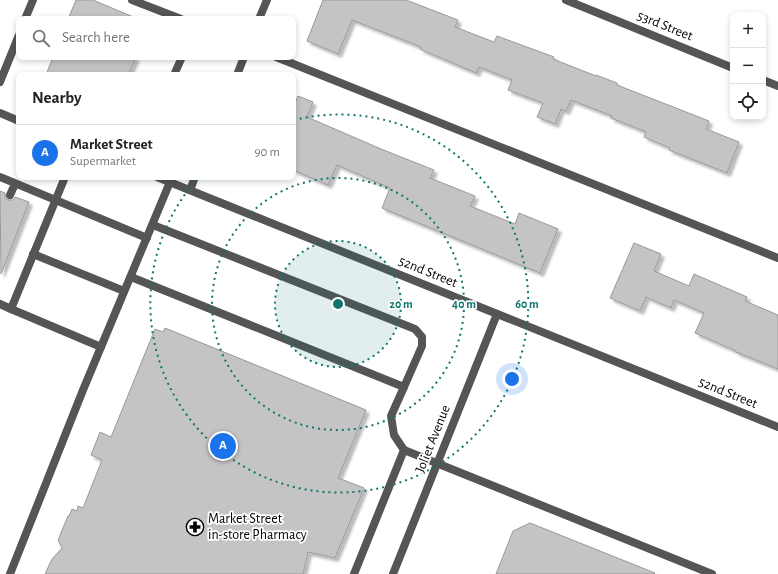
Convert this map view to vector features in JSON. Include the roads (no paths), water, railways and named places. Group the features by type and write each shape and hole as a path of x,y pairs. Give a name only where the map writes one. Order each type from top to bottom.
{"street":[{"path":"26,16 33,0"},
{"path":"132,0 173,16"},
{"path":"260,16 267,0"},
{"name":"53rd Street","path":"566,0 730,67"},
{"path":"0,82 16,42"},
{"path":"175,72 181,60"},
{"path":"237,72 243,60"},
{"path":"283,60 778,258"},
{"path":"766,81 778,86"},
{"path":"0,113 16,120"},
{"path":"0,177 147,238"},
{"path":"11,309 64,180"},
{"name":"52nd Street","path":"165,180 778,427"},
{"path":"190,190 194,180"},
{"path":"10,574 170,182"},
{"path":"10,195 15,184"},
{"path":"153,225 415,329 422,337 422,346 391,416 394,434 404,450 712,574"},
{"path":"33,254 124,292"},
{"path":"131,277 404,386"},
{"path":"0,304 102,347"},
{"name":"Joliet Avenue","path":"393,574 497,314"},
{"path":"354,574 404,450"}],"place":[{"name":"Market Street","path":"223,446"},
{"name":"Market Street in-store Pharmacy","path":"195,527"}]}
